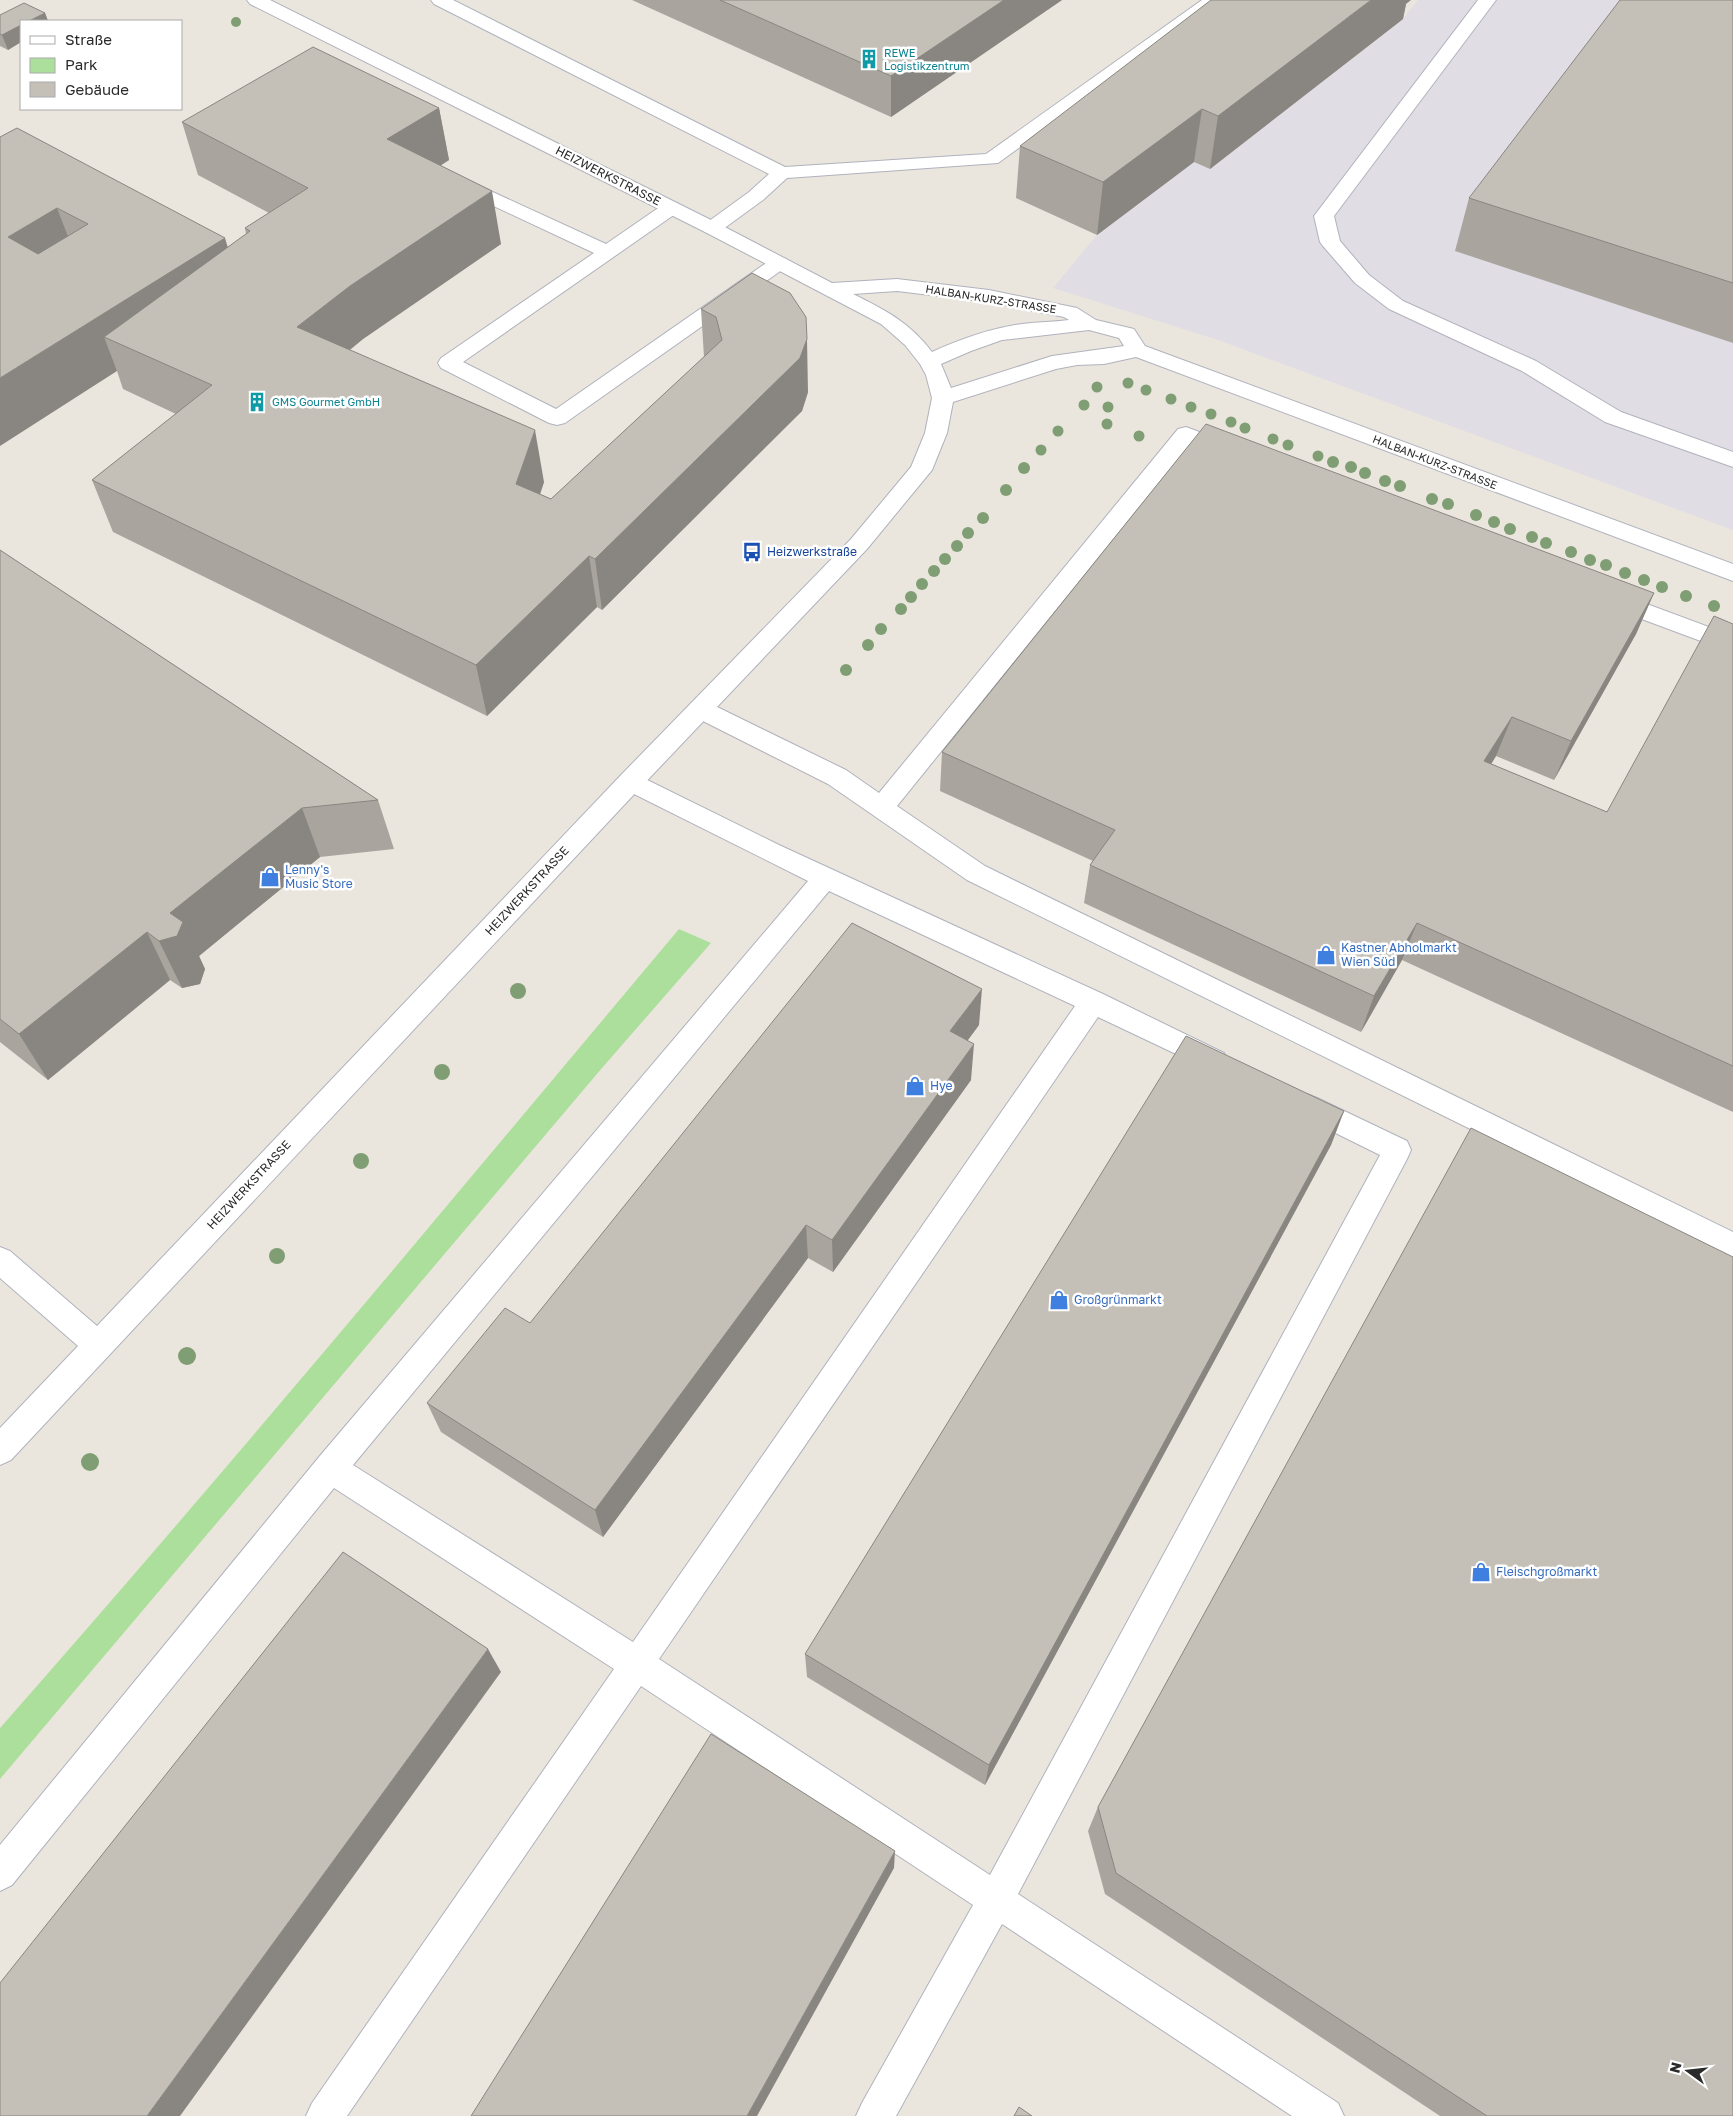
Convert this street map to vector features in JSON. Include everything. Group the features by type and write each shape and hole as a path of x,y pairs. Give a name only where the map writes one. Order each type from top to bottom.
{"street":[{"name":"HEIZWERKSTRASSE","path":"0,1450 631,781 859,544 921,470 936,433 943,398 936,375 929,362 912,340 888,320 712,228 256,0"},
{"path":"440,0 782,173 991,159 1213,0"},
{"path":"1487,0 1324,216 1330,242 1362,280 1396,305 1528,366 1613,417 1733,460"},
{"path":"712,228 756,196 782,173"},
{"path":"445,176 608,252"},
{"path":"671,208 448,363 557,418 779,263"},
{"name":"HALBAN-KURZ-STRASSE","path":"829,289 896,285 931,288 989,296 1070,312 1089,324 1128,334 1137,350 1733,573"},
{"name":"HALBAN-KURZ-STRASSE","path":"929,362 956,348 987,337 1023,330 1066,328 1089,324"},
{"path":"943,398 1052,363 1077,358 1104,357 1137,350"},
{"path":"881,808 1186,434 1251,459"},
{"path":"1594,592 1733,645"},
{"path":"700,709 837,777 976,873 1733,1246"},
{"path":"631,781 770,852 1093,1002 1236,1072"},
{"path":"0,1873 330,1468 825,878"},
{"path":"325,2116 1093,1002"},
{"path":"875,2116 996,1899 1397,1150 1281,1094"},
{"path":"0,1260 98,1345"},
{"path":"330,1468 637,1664 1325,2116"}],"shaded area":[{"path":"1418,0 1733,0 1733,530 1218,340 1053,288 1097,235 1194,162 1210,169 1403,19"}],"green space":[{"path":"679,929 711,943 602,1068 0,1779 0,1728 257,1431"}],"building":[{"path":"720,0 1004,0 891,76"},
{"path":"1211,0 1371,0 1218,116 1202,109 1103,182 1020,146"},
{"path":"1620,0 1733,0 1733,283 1469,198"},
{"path":"24,3 45,13 31,20 20,20 20,26 2,35 0,34 0,15"},
{"path":"313,47 439,108 387,139 492,191 350,286 297,327 535,430 516,484 551,499 722,340 716,317 701,309 752,273 790,293 806,317 807,339 800,358 595,559 589,556 476,665 92,480 212,385 104,337 250,231 245,228 308,188 182,122"},
{"path":"17,128 225,238 0,378 0,137","holes":["57,208 88,224 38,254 8,237"]},
{"path":"1206,424 1654,593 1571,741 1512,717 1484,761 1607,812 1714,616 1733,624 1733,1066 1417,923 1374,996 1090,865 1115,830 942,752"},
{"path":"0,550 378,800 302,808 170,913 183,922 177,936 159,941 147,932 19,1034 0,1019"},
{"path":"852,923 982,989 950,1031 974,1044 832,1240 806,1225 595,1510 427,1403 505,1308 530,1323"},
{"path":"1186,1036 1344,1111 989,1765 805,1654"},
{"name":"Fleischgroßmarkt","path":"1471,1128 1733,1257 1733,2116 1487,2116 1116,1873 1098,1807"},
{"path":"343,1552 488,1649 147,2116 0,2116 0,1983"},
{"path":"711,1734 895,1851 747,2116 471,2116"},
{"path":"1019,2107 1032,2116 1014,2116"}],"place":[{"name":"REWE Logistikzentrum","path":"869,59"},
{"name":"GMS Gourmet GmbH","path":"257,402"},
{"name":"Heizwerkstraße","path":"752,552"},
{"name":"Lenny's Music Store","path":"270,877"},
{"name":"Kastner Abholmarkt Wien Süd","path":"1326,955"},
{"name":"Hye","path":"915,1086"},
{"name":"Großgrünmarkt","path":"1059,1300"},
{"name":"Fleischgroßmarkt","path":"1481,1572"}]}
